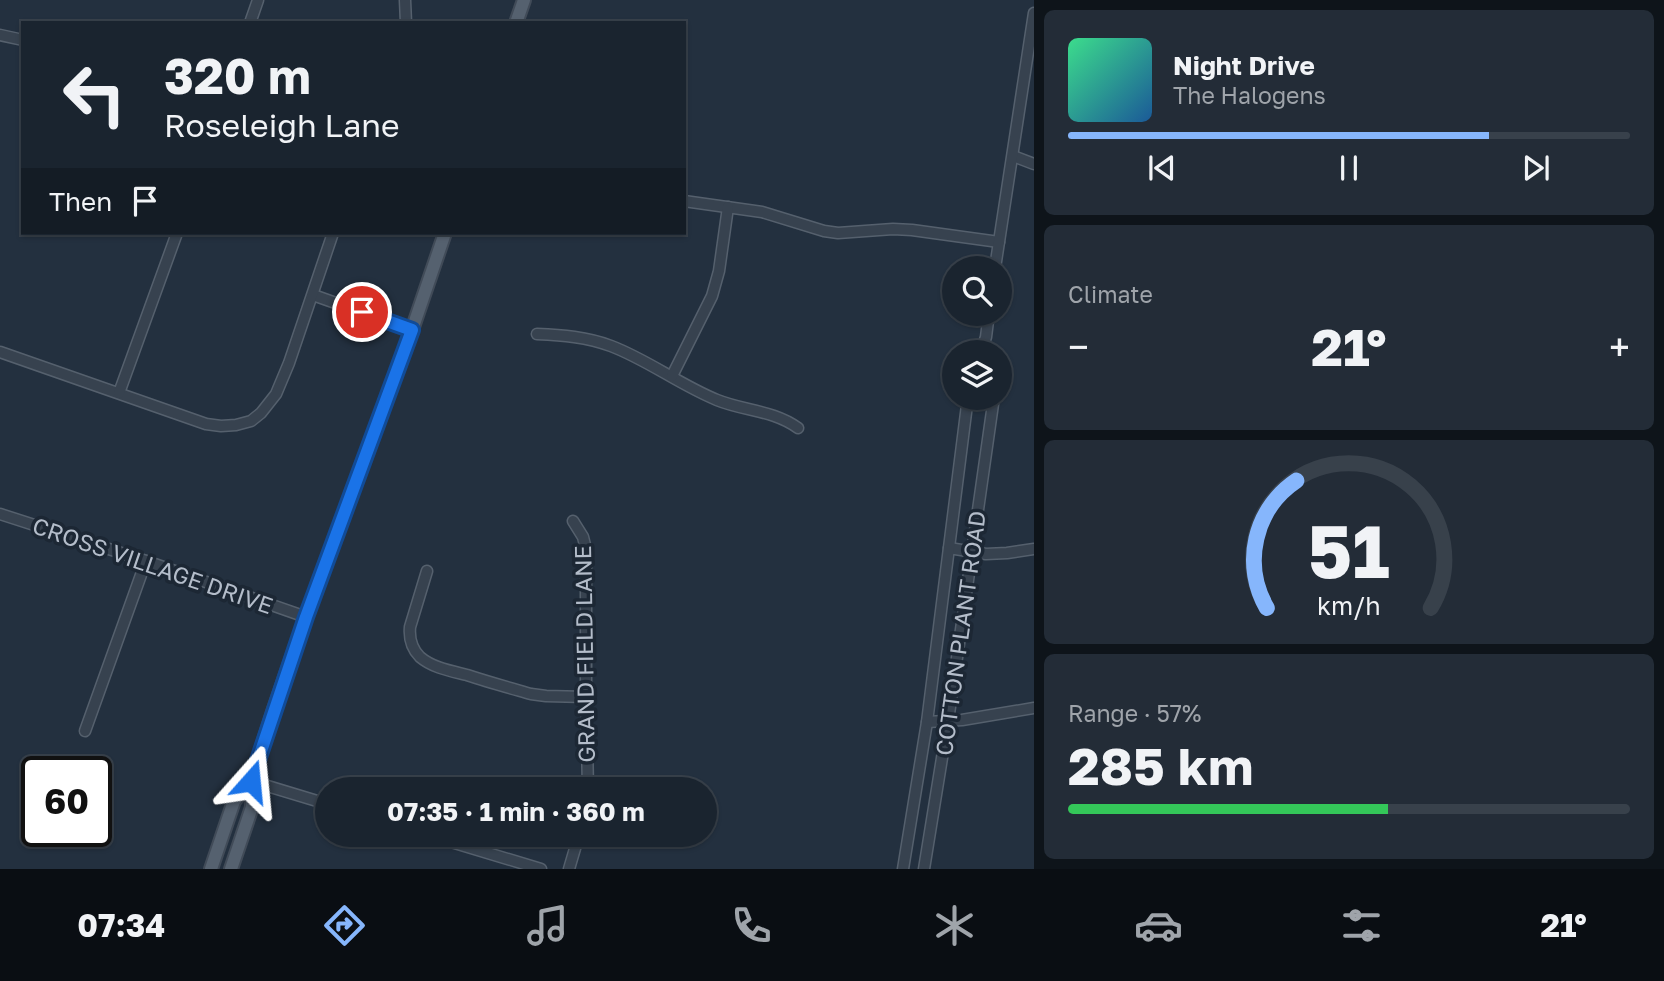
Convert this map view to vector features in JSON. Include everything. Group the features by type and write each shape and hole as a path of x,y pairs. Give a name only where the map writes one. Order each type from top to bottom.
{"main road":[{"path":"517,21 524,0"},
{"path":"231,869 252,807 251,781 306,617 444,235"},
{"path":"211,869 234,801 251,781"}],"street":[{"path":"251,21 258,0"},
{"path":"405,0 406,21"},
{"path":"997,256 1034,13"},
{"path":"0,35 21,40"},
{"path":"1013,156 1034,164"},
{"path":"686,201 762,212 838,233 912,230 999,242"},
{"path":"672,376 712,296 719,271 727,207"},
{"path":"119,393 176,235"},
{"path":"0,352 206,424 236,425 251,421 269,404 280,387 332,235"},
{"path":"313,295 412,330"},
{"path":"985,340 987,326"},
{"path":"537,334 579,337 611,346 717,400 783,418 798,428"},
{"name":"COTTON PLANT ROAD","path":"902,869 927,722 966,410"},
{"name":"COTTON PLANT ROAD","path":"924,869 992,410"},
{"name":"CROSS VILLAGE DRIVE","path":"0,514 306,617"},
{"name":"GRAND FIELD LANE","path":"573,522 583,537 586,549 588,777"},
{"path":"949,548 994,554 1034,549"},
{"path":"85,731 146,561"},
{"path":"427,571 410,627 415,651 425,661 522,692 546,696 586,697"},
{"path":"927,722 1034,708"},
{"path":"251,781 315,800"},
{"path":"468,847 541,869"},
{"path":"569,869 575,847"}],"route":[{"path":"251,781 306,617 412,330 362,312"}]}
